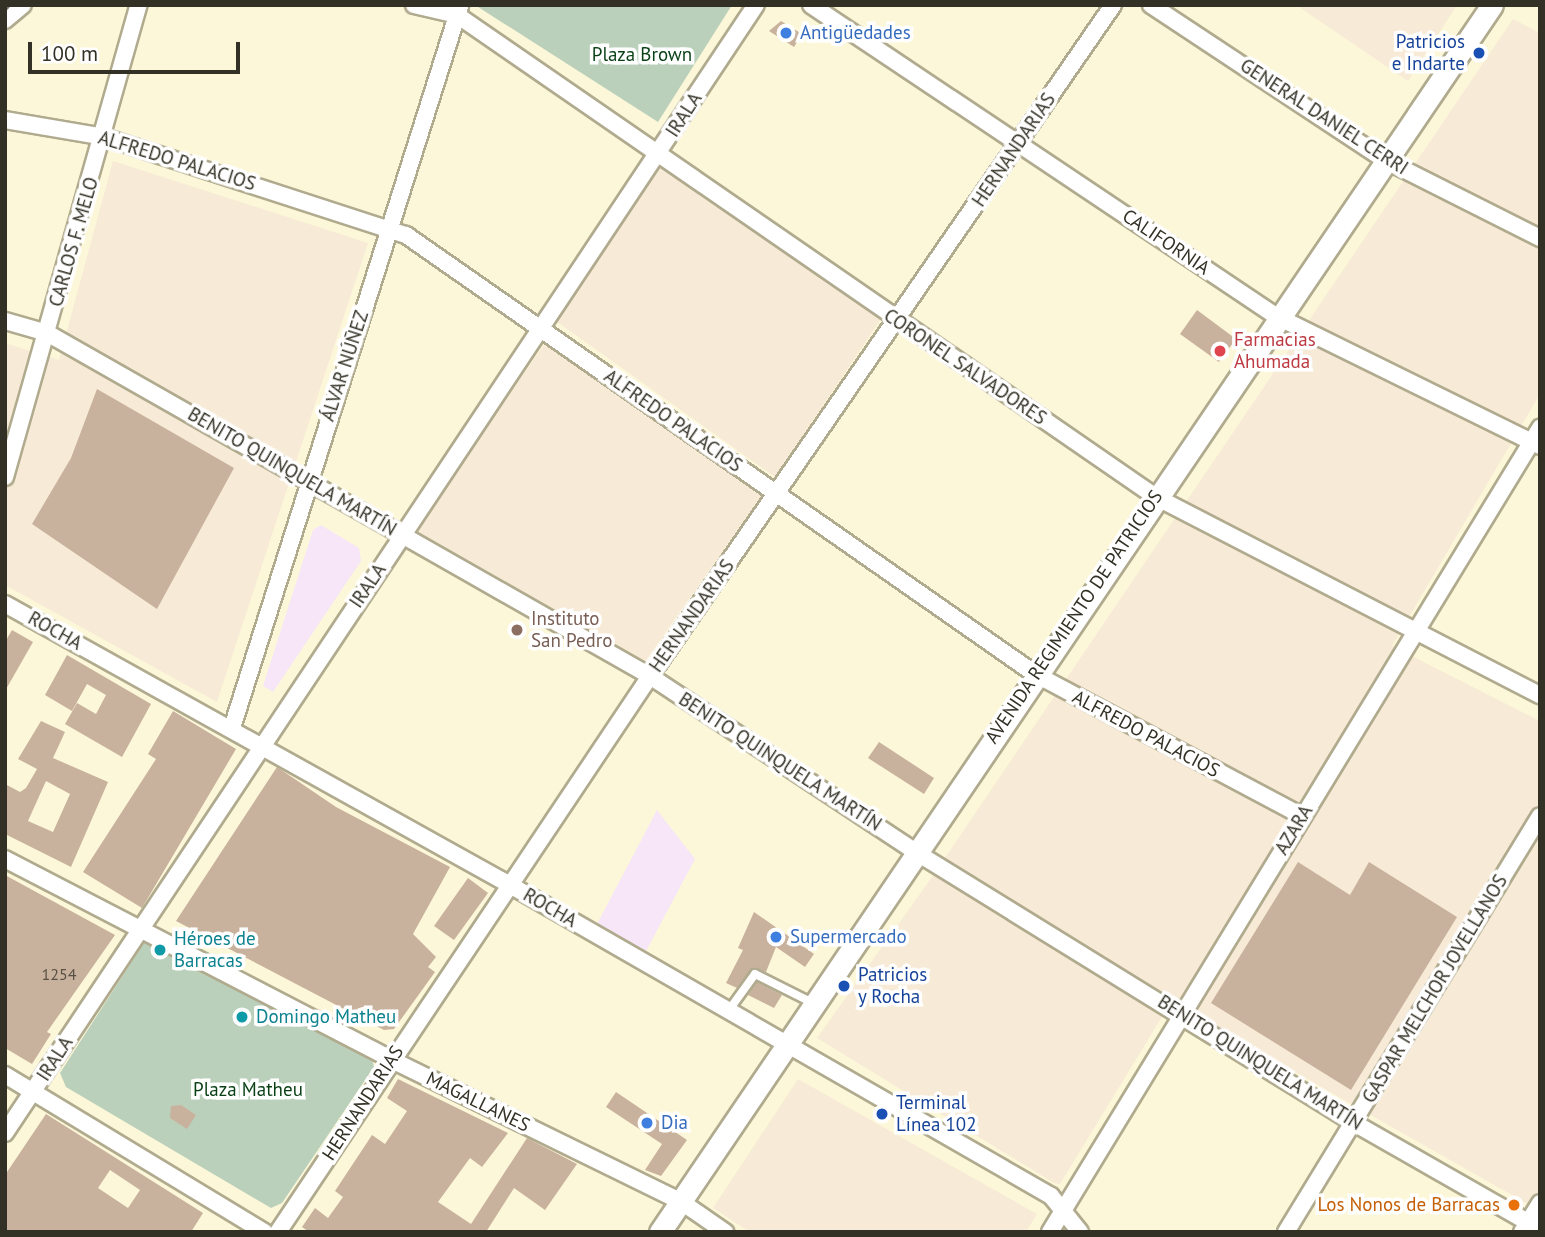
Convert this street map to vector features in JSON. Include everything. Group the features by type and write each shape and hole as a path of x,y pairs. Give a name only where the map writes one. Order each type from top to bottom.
{"main road":[{"name":"AVENIDA REGIMIENTO DE PATRICIOS","path":"660,1232 811,1002 1156,497 1276,316 1492,5"}],"street":[{"path":"5,20 23,5"},
{"name":"CARLOS F. MELO","path":"5,477 104,137 139,5"},
{"name":"CORONEL SALVADORES","path":"414,5 459,10 897,320 1156,497 1540,695"},
{"name":"IRALA","path":"5,1133 261,745 660,153 756,5"},
{"name":"CALIFORNIA","path":"811,5 1276,316 1537,439"},
{"name":"HERNANDARIAS","path":"278,1232 650,676 778,495 1113,5"},
{"name":"GENERAL DANIEL CERRI","path":"1152,5 1385,160 1540,238"},
{"name":"ÁLVAR NÚÑEZ","path":"232,728 459,10"},
{"name":"ALFREDO PALACIOS","path":"5,120 104,137 390,227 542,328 1035,674 1302,816"},
{"name":"BENITO QUINQUELA MARTÍN","path":"5,321 47,333 650,676 914,851 1182,1014 1354,1123 1530,1228"},
{"name":"AZARA","path":"1050,1232 1415,630 1537,439"},
{"name":"ROCHA","path":"5,604 510,885 1051,1196 1080,1232"},
{"name":"GASPAR MELCHOR JOVELLANOS","path":"1286,1232 1540,816"},
{"name":"MAGALLANES","path":"5,859 392,1060 680,1200 725,1232"},
{"path":"5,1075 264,1232"},
{"path":"1530,1228 1540,1203"}],"lane":[{"path":"729,1010 755,974 811,1002"}],"shaded area":[{"path":"1296,5 1457,5 1408,81"},
{"path":"1513,19 1540,33 1540,394 1392,646 1540,721 1540,1211 1171,1002 1060,1184 1054,1183 817,1038 932,877"},
{"path":"113,161 368,243 217,702 5,585 5,343 59,360"},
{"path":"665,161 885,313 775,477 556,321"},
{"path":"548,339 766,489 646,661 415,530"},
{"path":"321,525 359,548 361,561 273,692 263,686 313,530"},
{"path":"657,810 695,859 646,951 597,924"},
{"path":"798,1079 1037,1214 1026,1232 750,1232 713,1208"}],"green space":[{"name":"Plaza Brown","path":"475,5 732,5 658,122"},
{"name":"Plaza Matheu","path":"145,941 155,941 371,1053 374,1067 282,1203 271,1208 66,1087 60,1073"}],"building":[{"name":"Antigüedades","path":"781,21 802,34 794,47 769,31"},
{"path":"1197,310 1236,339 1219,362 1180,334"},
{"path":"97,389 234,468 157,609 32,524 71,458"},
{"path":"12,630 33,642 5,691 5,642"},
{"path":"67,655 151,704 122,757 65,724 77,703 96,714 106,695 87,684 72,711 45,695"},
{"path":"173,711 236,749 142,908 83,872 156,759 148,754"},
{"path":"41,721 65,732 53,758 108,782 71,867 5,834 5,784 20,792 26,788 37,769 18,759","holes":["46,781 70,794 53,832 28,821"]},
{"path":"879,742 934,778 924,794 868,758"},
{"path":"277,767 336,807 450,867 413,934 436,957 428,967 435,972 394,1029 384,1030 176,921"},
{"path":"1298,862 1350,895 1369,862 1457,917 1351,1090 1211,1003"},
{"path":"5,875 115,935 47,1032 51,1034 32,1064 5,1048"},
{"path":"468,878 488,893 454,940 434,926"},
{"path":"754,912 814,954 805,967 776,947 766,972 751,969 737,988 726,983 743,950 738,948"},
{"path":"757,982 782,995 774,1008 748,995"},
{"path":"398,1079 508,1133 482,1167 470,1158 438,1202 471,1224 527,1138 577,1164 545,1210 514,1188 486,1232 309,1232 302,1227 315,1208 328,1218 343,1197 335,1191 372,1135 385,1144 407,1111 387,1098"},
{"name":"Dia","path":"616,1092 687,1140 661,1176 645,1170 662,1144 606,1107"},
{"path":"181,1105 196,1115 187,1129 170,1118 171,1106"},
{"path":"46,1114 203,1213 191,1232 5,1232 5,1175","holes":["110,1170 140,1190 128,1208 98,1188"]}],"railway":[{"path":"5,8 8,5"}],"place":[{"name":"Antigüedades","path":"786,33"},
{"name":"Patricios e Indarte","path":"1479,53"},
{"name":"Farmacias Ahumada","path":"1220,351"},
{"name":"Instituto San Pedro","path":"517,630"},
{"name":"Supermercado","path":"776,937"},
{"name":"Héroes de Barracas","path":"160,950"},
{"name":"Patricios y Rocha","path":"844,986"},
{"name":"Domingo Matheu","path":"242,1017"},
{"name":"Terminal Línea 102","path":"882,1114"},
{"name":"Dia","path":"647,1123"},
{"name":"Los Nonos de Barracas","path":"1514,1205"}]}
